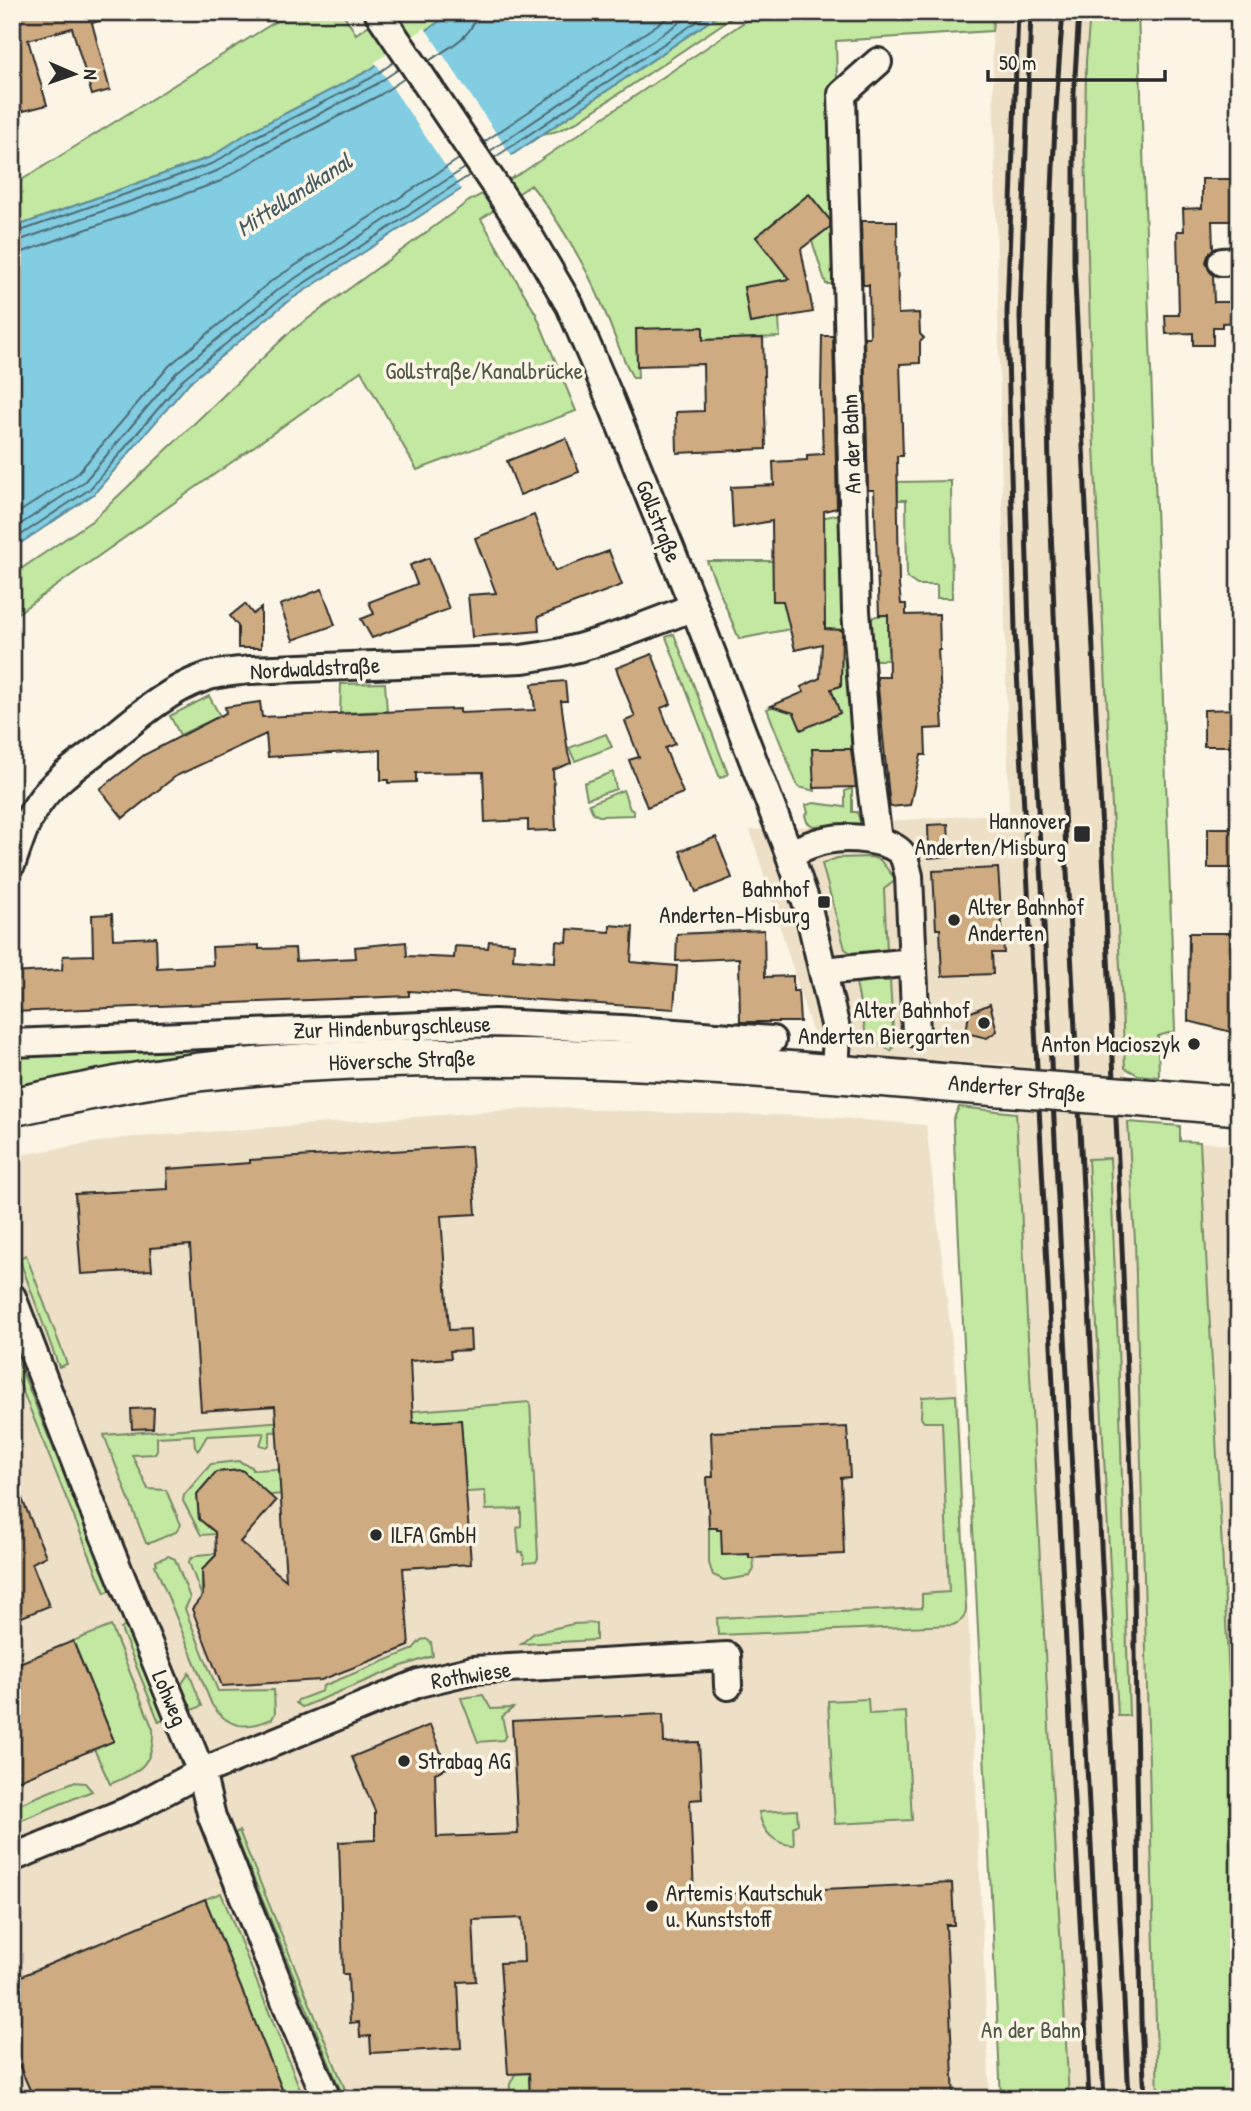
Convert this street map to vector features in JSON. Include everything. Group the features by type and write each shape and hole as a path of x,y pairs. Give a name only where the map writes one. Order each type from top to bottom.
{"main road":[{"name":"Höversche Straße","path":"12,1107 101,1088 197,1073 330,1062 455,1057 572,1058 795,1071"},
{"name":"Anderter Straße","path":"795,1071 1239,1106"}],"street":[{"name":"Gollstraße","path":"379,15 507,202 570,306 694,607 789,853 808,908 837,1033 835,1073"},
{"name":"An der Bahn","path":"878,62 842,94 856,611 866,738 878,841"},
{"name":"Nordwaldstraße","path":"12,863 23,831 38,804 52,787 148,709 202,678 250,670 522,659 553,655 578,649 694,607"},
{"path":"789,853 827,839 878,841 893,847 902,855 909,876 916,1033"},
{"path":"824,971 913,962"},
{"name":"Zur Hindenburgschleuse","path":"12,1042 490,1023 608,1028 772,1040"},
{"name":"Lohweg","path":"12,1297 99,1524 201,1772 212,1816 327,2099"},
{"name":"Rothwiese","path":"201,1772 419,1683 474,1670 727,1656 729,1686"},
{"path":"12,1858 132,1809 201,1772"}],"shaded area":[{"path":"994,12 1093,12 1092,406 1135,1241 1158,2099 1066,2099 1014,1065 897,1059 817,1047 750,830 1009,813 992,31"},
{"path":"551,1107 814,1116 926,1125 958,1392 990,2099 12,2099 12,1156 123,1138"},
{"path":"1200,1142 1239,1146 1239,1858 1216,1423"}],"green space":[{"path":"291,12 342,12 356,34 387,12 453,12 368,71 249,132 211,157 12,228 12,186"},
{"path":"723,12 740,12 575,123 542,135"},
{"name":"Gollstraße/Kanalbrücke","path":"759,12 994,12 992,31 836,41 842,284 826,284 812,241 833,224 809,195 756,237 806,276 744,287 750,323 779,318 780,337 703,340 636,330 638,378 633,378 587,273 560,226 531,185 481,219 536,314 576,411 417,470 361,371 12,617 12,575 93,520 290,332 469,201 523,172"},
{"path":"1090,12 1138,12 1175,1031 1158,1036 1159,1077 1138,1075 1125,1068 1092,406 1085,147 1086,61"},
{"path":"951,481 952,598 937,598 937,585 917,585 907,578 906,500 898,500 898,482"},
{"path":"845,513 852,749 813,749 815,791 798,787 767,709 789,700 801,729 840,713 831,689 840,686 843,630 790,629 739,639 707,561 773,561 774,601 825,601 824,528 802,522"},
{"path":"888,615 888,650 911,650 911,660 869,660 866,622 876,616"},
{"path":"674,634 728,774 720,778 666,637"},
{"path":"385,683 387,711 340,713 341,684"},
{"path":"209,696 220,716 180,735 170,716"},
{"path":"606,734 612,747 575,761 569,748"},
{"path":"613,772 616,789 587,799 584,783"},
{"path":"852,788 852,812 857,812 861,824 813,826 807,822 806,805 814,803 845,807 845,791"},
{"path":"623,790 634,815 599,816 593,813 589,804"},
{"path":"871,857 880,860 896,880 884,889 887,951 851,953 845,949 822,864 837,858"},
{"path":"890,981 894,1046 891,1051 866,1035 856,983"},
{"path":"480,1033 773,1048 276,1048 201,1052 156,1058 12,1087 12,1058 202,1045"},
{"name":"An der Bahn","path":"959,1107 1016,1113 1069,2099 1001,2099 953,1120"},
{"path":"1128,1122 1180,1126 1180,1141 1200,1142 1239,1862 1239,2099 1158,2099 1135,1241"},
{"path":"1110,1158 1129,1716 1118,1716 1088,1159"},
{"path":"26,1255 67,1364 59,1367 19,1258"},
{"path":"12,1347 111,1590 105,1593 12,1365"},
{"path":"956,1395 966,1609 962,1619 953,1625 718,1635 717,1618 922,1608 922,1594 949,1592 942,1422 924,1422 921,1418 922,1397"},
{"path":"530,1402 538,1558 536,1562 524,1563 523,1552 519,1552 517,1528 521,1526 521,1509 486,1510 485,1491 466,1492 461,1420 270,1432 270,1444 267,1447 260,1445 264,1433 207,1436 198,1451 194,1435 157,1437 155,1454 132,1455 148,1489 166,1490 181,1525 176,1532 150,1543 146,1543 104,1435"},
{"path":"238,1461 252,1467 252,1470 277,1469 281,1494 263,1496 242,1470 216,1472 197,1494 199,1519 217,1534 201,1535 183,1501 184,1495 211,1464"},
{"path":"709,1528 721,1530 749,1554 749,1558 753,1558 754,1569 750,1576 724,1580 713,1575 709,1563"},
{"path":"218,1553 202,1570 202,1597 190,1559 198,1555"},
{"path":"168,1556 175,1559 190,1598 185,1609 218,1691 274,1690 275,1713 272,1719 254,1725 239,1725 225,1719 212,1705 155,1565 156,1561"},
{"path":"596,1623 596,1640 521,1644 534,1633 573,1624"},
{"path":"111,1626 153,1729 153,1741 144,1765 110,1784 94,1749 114,1741 73,1641"},
{"path":"126,1626 165,1719 159,1722 121,1629"},
{"path":"421,1640 431,1642 433,1656 302,1707 296,1703 322,1691 323,1686 412,1650"},
{"path":"189,1673 202,1706 192,1710 181,1685"},
{"path":"483,1695 491,1709 513,1708 502,1717 506,1735 503,1740 478,1742 461,1698"},
{"path":"868,1699 869,1714 906,1712 912,1820 835,1824 828,1701"},
{"path":"73,1782 85,1783 92,1791 12,1824 12,1807"},
{"path":"797,1810 798,1824 793,1827 794,1845 781,1843 770,1836 759,1812"},
{"path":"239,1831 349,2099 344,2099 235,1833"},
{"path":"221,1893 304,2099 286,2099 205,1899"},
{"path":"529,2073 530,2099 509,2099 510,2084 515,2074"}],"water":[{"name":"Mittellandkanal","path":"453,12 723,12 460,190 287,302 189,383 94,494 12,549 12,228 211,157 249,132 368,71"}],"pier":[{"path":"425,28 513,158 463,192 375,62"}],"building":[{"path":"12,12 108,12 109,18 92,23 110,90 92,95 72,28 28,40 47,105 12,114"},
{"path":"1202,179 1239,179 1239,221 1212,221 1213,249 1206,262 1213,275 1214,302 1239,302 1239,322 1222,323 1222,327 1213,327 1213,345 1193,345 1193,333 1166,334 1165,315 1179,315 1177,231 1184,231 1183,209 1202,208"},
{"path":"809,194 830,220 830,227 801,249 813,312 750,323 744,287 789,279 756,237"},
{"path":"861,221 897,221 898,314 919,313 920,334 924,338 920,342 920,363 900,364 903,456 897,456 899,585 901,604 906,604 906,615 939,614 938,650 943,728 925,729 926,755 921,755 910,805 890,807 877,677 889,677 888,615 879,615 874,490 868,490 864,337 870,337 869,285 863,285"},
{"path":"703,327 703,340 763,338 766,449 677,453 676,412 704,411 703,364 637,366 636,329"},
{"path":"822,336 833,336 837,508 824,511 825,629 842,630 841,686 831,689 840,713 801,730 794,713 771,706 804,692 801,687 820,678 822,644 795,650 783,601 773,601 772,521 733,528 731,487 774,485 773,462 807,460 807,455 823,454"},
{"path":"566,438 579,472 520,495 507,461"},
{"path":"534,515 555,571 609,551 622,585 538,617 539,631 472,637 468,595 496,593 475,538"},
{"path":"429,558 449,609 372,638 361,619 374,614 369,602 417,584 410,565"},
{"path":"322,589 335,625 293,640 280,605"},
{"path":"245,604 253,614 261,608 261,648 238,648 238,626 230,616"},
{"path":"652,654 671,704 661,708 675,744 665,748 683,793 647,807 629,760 639,757 625,721 635,717 616,668"},
{"path":"565,681 567,701 561,701 571,763 553,770 556,830 528,831 528,820 485,822 483,772 416,773 416,782 388,783 388,780 381,780 381,750 268,757 266,734 176,776 123,818 100,789 144,755 226,713 225,707 260,702 262,717 460,709 460,713 535,710 532,684"},
{"path":"1239,709 1239,746 1204,746 1204,710"},
{"path":"812,749 851,749 856,787 814,788"},
{"path":"948,824 950,856 929,858 928,825"},
{"path":"1208,828 1239,828 1239,868 1208,868"},
{"path":"716,837 732,878 696,892 680,851"},
{"path":"998,868 1004,953 992,953 993,974 942,976 933,871"},
{"path":"112,914 113,939 156,937 157,968 213,965 212,947 259,945 259,949 295,948 296,961 356,958 355,947 406,942 407,956 454,958 455,946 488,948 489,941 514,943 513,959 555,962 556,941 567,942 568,929 610,932 610,925 633,927 631,962 677,966 674,1009 409,991 409,996 12,1012 12,973 62,970 63,956 93,955 92,915"},
{"path":"764,930 765,977 793,976 793,991 798,991 800,1022 740,1022 739,958 676,961 677,934"},
{"path":"1189,933 1239,933 1239,1034 1188,1021"},
{"path":"990,1004 997,1031 987,1038 966,1033 969,1013"},
{"path":"471,1146 476,1214 441,1216 449,1330 470,1329 471,1350 450,1351 451,1358 410,1361 413,1423 461,1420 471,1564 403,1568 409,1646 321,1680 222,1686 192,1609 203,1595 202,1570 216,1555 215,1532 199,1519 197,1494 216,1472 242,1470 276,1501 240,1542 286,1580 275,1406 201,1411 190,1245 150,1248 152,1270 81,1274 75,1194 168,1189 167,1169 250,1163 250,1160"},
{"path":"154,1408 153,1428 132,1429 131,1409"},
{"path":"847,1427 850,1477 841,1478 844,1554 749,1558 749,1554 722,1555 721,1530 709,1528 707,1477 713,1477 711,1432"},
{"path":"12,1475 46,1556 32,1563 49,1606 12,1621"},
{"path":"73,1641 114,1741 12,1783 12,1666"},
{"name":"Artemis Kautschuk u. Kunststoff","path":"663,1714 664,1743 699,1742 702,1799 690,1800 694,1895 952,1883 954,1925 946,1925 954,2099 530,2099 529,2073 508,2074 500,1963 524,1962 522,1918 473,1920 476,1981 458,1982 461,2048 371,2053 370,2036 360,2037 359,2022 350,2023 348,1974 343,1974 339,1842 375,1840 375,1811 352,1757 430,1725 447,1768 435,1773 437,1837 518,1834 512,1721"},
{"path":"205,1899 286,2099 34,2099 12,2049 12,1980"}],"railway":[{"path":"1018,12 1007,313 1015,631 1089,2099"},
{"path":"1031,12 1020,317 1029,631 1104,2099"},
{"path":"1063,12 1053,157 1050,255 1049,481 1129,2099"},
{"path":"1079,12 1074,92 1074,262 1121,1222 1133,1525 1141,2020 1145,2099"}],"place":[{"name":"Hannover Anderten/Misburg","path":"1082,834"},
{"name":"Bahnhof Anderten-Misburg","path":"824,902"},
{"name":"Alter Bahnhof Anderten","path":"954,920"},
{"name":"Alter Bahnhof Anderten Biergarten","path":"984,1023"},
{"name":"Anton Macioszyk","path":"1194,1044"},
{"name":"ILFA GmbH","path":"376,1535"},
{"name":"Strabag AG","path":"404,1761"},
{"name":"Artemis Kautschuk u. Kunststoff","path":"652,1906"}]}
